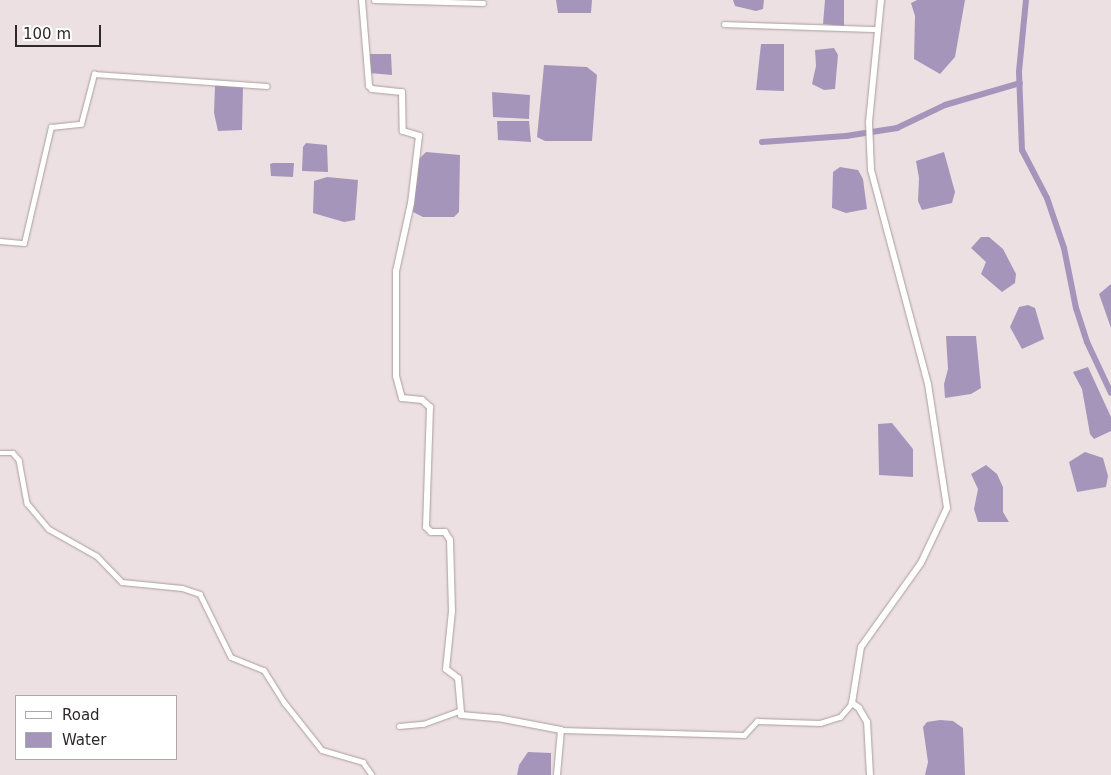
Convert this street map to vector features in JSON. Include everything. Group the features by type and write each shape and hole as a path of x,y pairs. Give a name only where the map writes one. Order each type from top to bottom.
{"main road":[{"path":"362,0 369,86 372,89 402,92 403,131 419,136 411,203 396,270 396,376 402,398 422,400 430,407 426,527 430,532 449,535 452,611 445,661 446,669 458,678 459,711 468,717 498,718 561,730 557,775"},
{"path":"870,775 867,722 859,708 852,702 861,647 921,562 947,508 928,384 878,201 868,140 881,0"}],"street":[{"path":"374,0 483,3"},
{"path":"724,24 877,29"},
{"path":"0,241 24,243 51,126 81,124 94,74 268,86"},
{"path":"0,453 13,453 18,460 27,503 49,529 97,556 122,582 191,589 200,594 231,656 264,670 284,702 322,750 363,762 372,775"},
{"path":"561,730 744,735 757,721 820,723 840,717 852,702"},
{"path":"399,726 423,724 459,711"}],"water":[{"path":"556,0 592,0 591,13 558,13"},
{"path":"733,0 764,0 763,9 756,11 735,6"},
{"path":"825,0 844,0 844,26 823,24"},
{"path":"917,0 965,0 955,57 940,74 914,59 915,16 911,3"},
{"path":"761,44 784,44 784,91 756,90"},
{"path":"834,48 838,55 835,89 824,90 812,84 816,66 815,50"},
{"path":"370,54 391,54 392,75 369,73"},
{"path":"544,65 587,67 597,75 592,141 545,141 537,137"},
{"path":"232,83 243,86 242,130 218,131 214,113 215,86"},
{"path":"492,92 530,95 529,119 493,117"},
{"path":"497,121 529,121 531,142 498,140"},
{"path":"306,143 327,145 328,172 302,171 303,147"},
{"path":"426,152 460,155 459,212 454,217 423,217 413,212 419,159"},
{"path":"944,152 955,192 952,203 922,210 918,201 919,178 916,161"},
{"path":"294,163 293,177 271,176 270,164"},
{"path":"840,167 858,170 863,179 867,209 846,213 832,208 833,172"},
{"path":"327,177 358,180 355,220 344,222 313,213 314,181"},
{"path":"981,237 989,237 1003,249 1016,274 1015,283 1002,292 981,274 986,262 971,248"},
{"path":"1111,284 1111,328 1099,294"},
{"path":"1028,305 1035,308 1044,339 1022,349 1010,327 1019,307"},
{"path":"946,336 976,336 981,388 971,394 945,398 944,384 948,369"},
{"path":"1088,367 1111,417 1111,431 1094,439 1090,434 1082,389 1073,372"},
{"path":"892,423 913,449 913,477 879,475 878,424"},
{"path":"1085,452 1103,458 1108,476 1106,487 1077,492 1069,462"},
{"path":"986,465 997,474 1003,487 1003,512 1009,522 978,522 974,509 978,489 971,474"},
{"path":"953,721 963,728 965,775 925,775 928,762 923,727 927,722"},
{"path":"528,752 551,753 551,775 517,775 519,765"}],"waterway":[{"path":"1026,0 1019,72 1022,150 1047,198 1064,248 1076,308 1087,342 1111,393"},
{"path":"762,142 846,136 897,128 945,105 1020,83"}]}
